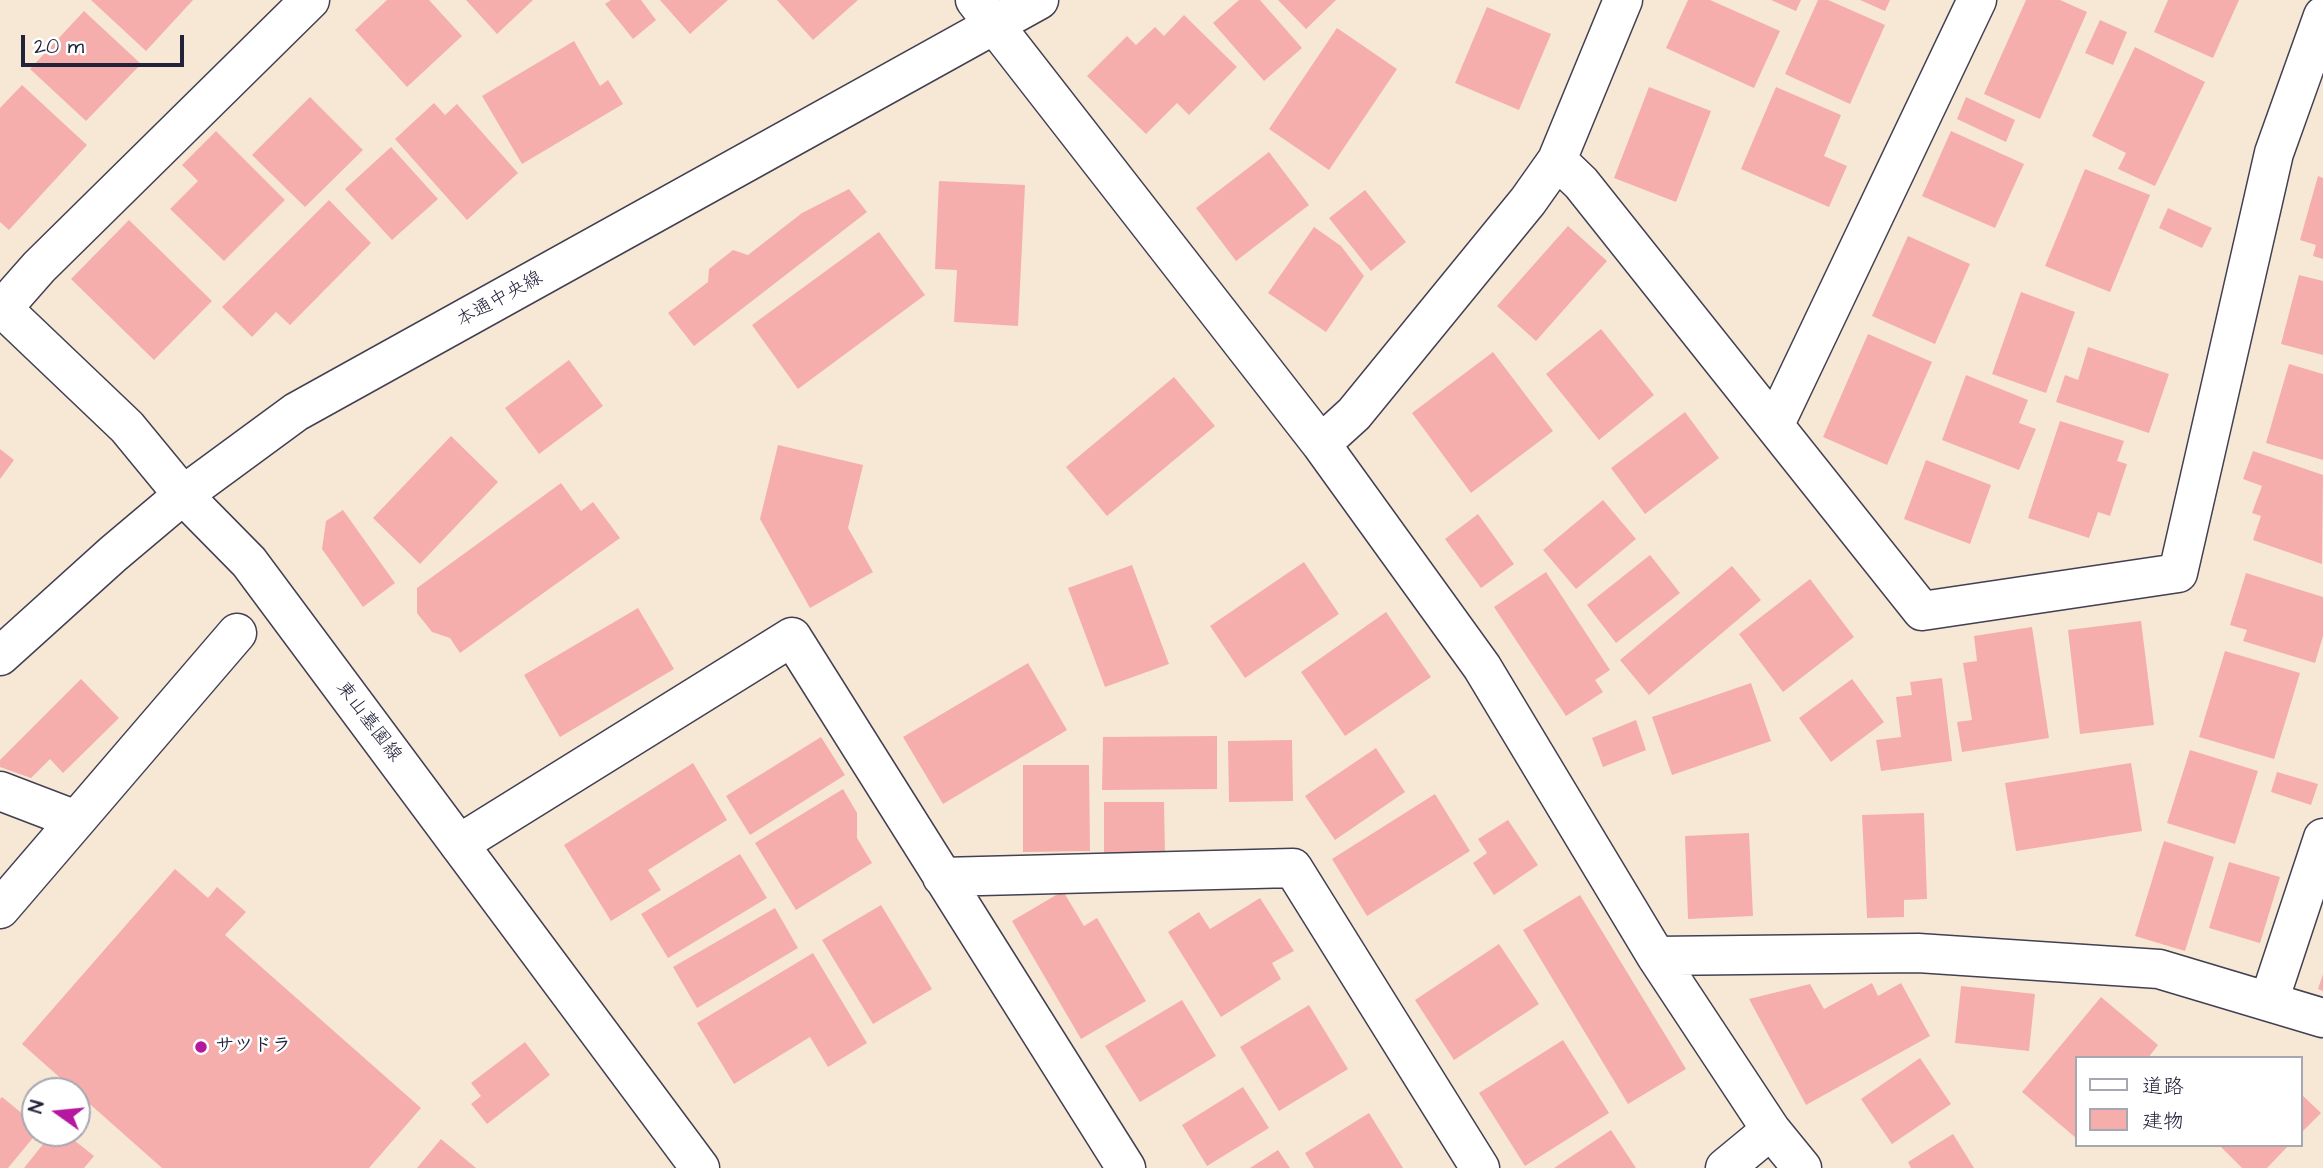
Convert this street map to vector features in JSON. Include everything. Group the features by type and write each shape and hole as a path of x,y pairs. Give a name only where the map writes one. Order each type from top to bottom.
{"street":[{"path":"1,307 310,0"},
{"name":"本通中央線","path":"0,656 183,495 296,412 985,13 1039,0"},
{"path":"1321,444 1354,414 1528,201 1557,160 1623,0"},
{"path":"1775,424 1977,0"},
{"path":"985,13 1321,444 1482,667 1656,956 1770,1130 1802,1168"},
{"path":"1557,160 1581,183 1922,611 2178,572 2274,153 2323,16"},
{"name":"東山墓園線","path":"1,307 127,427 183,495 249,562 700,1168"},
{"path":"0,909 237,633"},
{"path":"458,844 792,637 1126,1168"},
{"path":"0,791 76,820"},
{"path":"2269,1001 2323,838"},
{"path":"942,877 1293,868 1480,1168"},
{"path":"1656,956 1918,953 2159,969 2323,1018"},
{"path":"1725,1168 1770,1130"}],"building":[{"path":"91,0 193,0 146,51"},
{"path":"387,0 429,0 462,36 407,87 355,30"},
{"path":"466,0 533,0 497,34"},
{"path":"611,0 641,0 656,20 633,39 605,4"},
{"path":"660,0 728,0 690,34"},
{"path":"777,0 858,0 813,40"},
{"path":"1239,0 1260,0 1302,48 1264,81 1213,23"},
{"path":"1278,0 1336,0 1306,29"},
{"path":"1688,0 1710,0 1780,31 1754,88 1666,48"},
{"path":"1771,0 1801,0 1796,11"},
{"path":"1818,0 1828,0 1885,25 1850,104 1785,74"},
{"path":"1860,0 1890,0 1885,11"},
{"path":"2026,0 2060,0 2087,12 2040,119 1984,94"},
{"path":"2168,0 2239,0 2213,58 2154,32"},
{"path":"1487,7 1551,34 1519,110 1455,83"},
{"path":"84,11 141,64 86,121 30,69"},
{"path":"1184,15 1237,67 1189,115 1177,103 1146,134 1087,76 1127,36 1136,45 1155,27 1164,36"},
{"path":"2100,20 2127,32 2113,65 2085,53"},
{"path":"1337,28 1397,69 1329,170 1269,129"},
{"path":"574,41 600,86 608,80 623,104 522,164 482,96"},
{"path":"2135,47 2205,82 2155,186 2118,169 2126,153 2092,136"},
{"path":"22,85 87,145 9,230 0,222 0,108"},
{"path":"1649,87 1711,111 1676,202 1614,178"},
{"path":"1776,87 1841,115 1824,156 1847,166 1829,207 1741,169"},
{"path":"310,97 363,150 305,207 252,155"},
{"path":"1966,97 2015,120 2006,142 1957,119"},
{"path":"434,103 445,115 457,104 518,173 467,220 395,139"},
{"path":"216,131 285,200 224,261 170,209 198,181 182,165"},
{"path":"1951,131 2024,164 1995,228 1922,196"},
{"path":"391,147 438,199 392,240 345,189"},
{"path":"1269,152 1309,205 1236,261 1196,208"},
{"path":"2085,169 2150,195 2110,292 2045,266"},
{"path":"2318,176 2323,178 2323,259 2313,256 2316,245 2300,240"},
{"path":"939,181 1025,185 1018,326 954,322 957,270 935,269"},
{"path":"849,189 867,212 694,346 668,313 708,282 709,269 733,250 748,255 802,213"},
{"path":"1365,190 1406,242 1371,271 1329,218"},
{"path":"329,200 371,243 290,325 276,312 252,337 222,307"},
{"path":"2168,208 2212,228 2202,248 2159,228"},
{"path":"129,220 212,301 154,360 71,279"},
{"path":"1568,226 1607,261 1536,341 1497,306"},
{"path":"1314,227 1341,246 1364,276 1326,332 1268,293"},
{"path":"879,232 925,295 798,389 752,325"},
{"path":"1908,236 1970,264 1935,344 1872,316"},
{"path":"2299,275 2323,281 2323,355 2281,344"},
{"path":"2021,292 2075,312 2046,393 1992,374"},
{"path":"1601,329 1654,395 1599,440 1546,374"},
{"path":"1868,334 1932,362 1887,465 1823,437"},
{"path":"2088,347 2169,374 2149,433 2056,402 2065,375 2078,380"},
{"path":"1493,352 1553,431 1471,493 1412,413"},
{"path":"569,360 603,406 539,454 505,408"},
{"path":"2289,364 2323,374 2323,460 2266,443"},
{"path":"1966,375 2028,400 2019,423 2036,429 2019,470 1942,440"},
{"path":"1174,377 1215,426 1107,516 1066,467"},
{"path":"1685,412 1719,458 1645,514 1611,468"},
{"path":"2060,421 2124,441 2117,461 2127,464 2110,516 2098,512 2089,538 2028,518"},
{"path":"451,436 498,482 420,564 373,518"},
{"path":"778,445 863,465 848,528 873,572 810,608 760,519"},
{"path":"0,449 14,460 0,479"},
{"path":"2253,451 2323,475 2322,564 2253,540 2261,516 2252,513 2262,486 2243,479"},
{"path":"1926,460 1991,485 1970,544 1904,519"},
{"path":"561,483 581,511 593,502 620,538 460,653 450,638 432,632 417,613 417,588"},
{"path":"1603,500 1636,539 1576,589 1543,550"},
{"path":"343,510 395,583 363,607 322,549 326,521"},
{"path":"1478,514 1514,564 1481,588 1445,539"},
{"path":"1650,555 1680,593 1616,643 1587,605"},
{"path":"1304,562 1339,614 1245,678 1210,626"},
{"path":"1132,565 1169,664 1105,687 1068,588"},
{"path":"1732,566 1761,600 1649,695 1620,660"},
{"path":"1546,572 1610,670 1595,680 1603,692 1566,716 1494,607"},
{"path":"2246,573 2323,597 2323,636 2315,663 2243,641 2247,630 2230,625"},
{"path":"1810,579 1854,637 1783,692 1739,634"},
{"path":"638,608 674,669 560,737 524,675"},
{"path":"1386,612 1431,677 1345,736 1301,672"},
{"path":"2141,621 2154,725 2080,734 2068,630"},
{"path":"2032,627 2049,738 1962,752 1957,722 1972,720 1963,663 1977,661 1974,636"},
{"path":"2225,651 2300,673 2274,759 2199,737"},
{"path":"1028,663 1067,730 943,804 903,737"},
{"path":"1942,678 1952,761 1881,771 1876,740 1901,737 1896,697 1912,695 1910,682"},
{"path":"81,679 119,718 63,773 50,759 31,778 0,767 0,760"},
{"path":"1852,679 1884,722 1831,762 1799,718"},
{"path":"1751,683 1771,741 1672,775 1652,717"},
{"path":"1636,720 1646,750 1603,767 1592,738"},
{"path":"1217,736 1217,789 1102,790 1103,737"},
{"path":"821,737 845,775 750,835 726,796"},
{"path":"1292,740 1293,801 1229,802 1228,741"},
{"path":"1376,748 1405,792 1335,840 1305,796"},
{"path":"2190,750 2258,771 2235,844 2167,823"},
{"path":"693,763 727,820 648,870 661,890 611,921 564,845"},
{"path":"2131,763 2142,831 2016,851 2005,783"},
{"path":"1023,765 1089,765 1090,851 1023,852"},
{"path":"2277,772 2318,784 2311,805 2271,792"},
{"path":"843,789 857,813 857,838 872,863 796,910 755,843"},
{"path":"1435,794 1470,851 1367,916 1332,859"},
{"path":"1104,802 1164,802 1165,856 1104,856"},
{"path":"1924,813 1927,899 1904,900 1904,917 1867,918 1862,815"},
{"path":"1508,820 1538,865 1494,895 1473,863 1487,853 1478,839"},
{"path":"1749,833 1753,916 1688,919 1685,836"},
{"path":"2164,841 2214,857 2185,951 2135,936"},
{"path":"740,854 767,898 668,958 641,914"},
{"path":"2229,862 2280,877 2260,943 2209,928"},
{"path":"175,869 208,898 217,887 246,912 225,935 421,1108 369,1168 162,1168 91,1105 91,1077 59,1077 22,1044"},
{"path":"1063,891 1084,926 1097,918 1146,1001 1081,1039 1012,921"},
{"path":"1580,895 1686,1069 1628,1104 1523,930"},
{"path":"1260,898 1294,951 1272,963 1281,979 1221,1017 1168,932 1199,912 1210,929"},
{"path":"881,905 932,989 873,1024 822,940"},
{"path":"775,908 798,948 697,1008 673,967"},
{"path":"1499,944 1539,1004 1454,1060 1415,1000"},
{"path":"813,953 867,1043 828,1067 810,1037 734,1084 697,1023"},
{"path":"2323,974 2323,991 2318,989"},
{"path":"1872,983 1878,996 1901,983 1930,1036 1806,1105 1749,999 1810,984 1824,1009"},
{"path":"1961,986 2035,994 2029,1051 1955,1043"},
{"path":"2101,997 2158,1045 2150,1056 2074,1056 2074,1136 2022,1092"},
{"path":"1182,1000 1216,1056 1140,1102 1105,1046"},
{"path":"1309,1005 1348,1069 1279,1111 1240,1047"},
{"path":"1563,1040 1609,1113 1525,1166 1479,1093"},
{"path":"525,1042 550,1075 487,1124 471,1104 481,1096 471,1083"},
{"path":"1920,1058 1951,1104 1892,1144 1861,1099"},
{"path":"1243,1087 1269,1128 1207,1166 1182,1125"},
{"path":"2302,1095 2321,1113 2302,1132"},
{"path":"2,1097 21,1113 21,1147 25,1147 8,1168 0,1168"},
{"path":"1369,1113 1403,1168 1314,1168 1305,1153"},
{"path":"1611,1130 1636,1168 1554,1168"},
{"path":"1953,1134 1974,1168 1911,1168 1908,1162"},
{"path":"441,1139 476,1168 417,1168"},
{"path":"41,1147 83,1147 94,1156 84,1168 24,1168"},
{"path":"2221,1147 2287,1147 2267,1168 2242,1168"},
{"path":"1278,1150 1290,1168 1250,1168"}],"place":[{"name":"サツドラ","path":"201,1047"}]}
